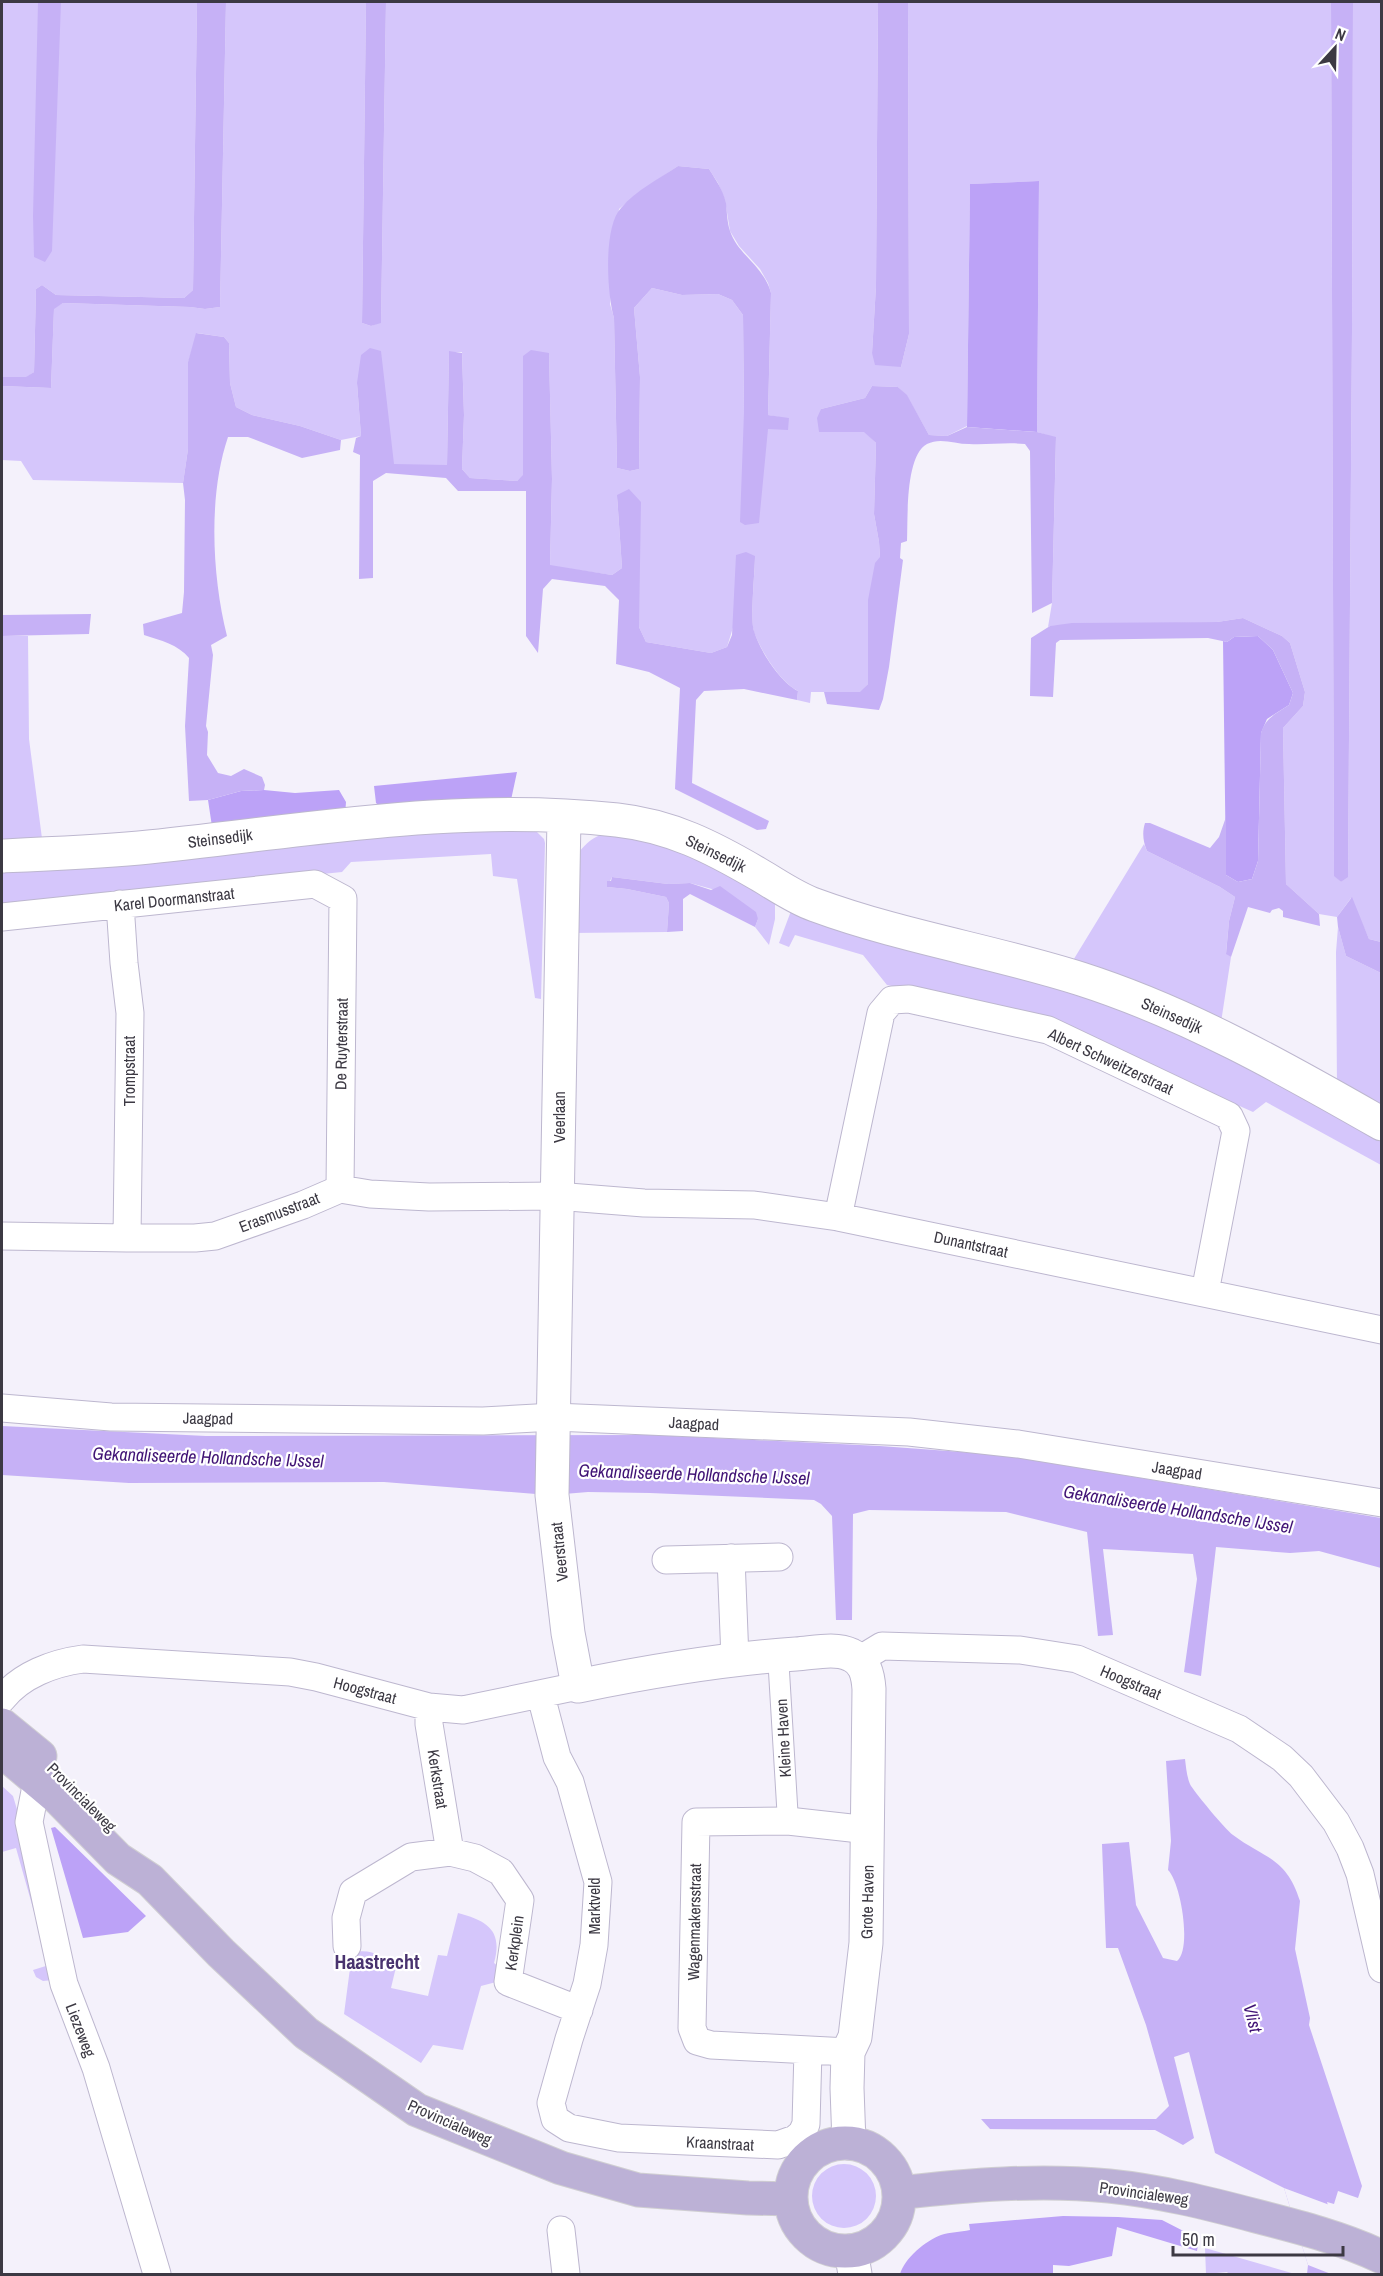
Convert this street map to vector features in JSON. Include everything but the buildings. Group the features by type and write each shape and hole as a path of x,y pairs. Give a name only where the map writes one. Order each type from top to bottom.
{"main road":[{"name":"Provincialeweg","path":"2,1725 71,1784 133,1848 150,1880"},
{"name":"Provincialeweg","path":"2,1751 37,1781 118,1859 150,1880 221,1953 306,2033 417,2110 561,2168 638,2190 791,2199"},
{"path":"849,2143 867,2148 883,2159 894,2175 899,2193 898,2209 886,2231 867,2246 853,2262 833,2249 817,2243 803,2231 795,2216 791,2199 793,2181 801,2165 814,2152 831,2145 849,2143"},
{"name":"Provincialeweg","path":"899,2193 962,2186 1043,2184 1108,2186 1182,2197 1296,2226 1369,2251"}],"street":[{"name":"Steinsedijk","path":"2,856 140,848 340,823 465,814 615,820 658,827 706,845 810,904 874,925 1081,979 1134,998 1196,1024 1250,1051 1382,1124"},
{"name":"Veerlaan","path":"554,1425 564,817"},
{"name":"Karel Doormanstraat","path":"2,917 315,884 343,899"},
{"name":"De Ruyterstraat","path":"340,1189 343,899"},
{"name":"Trompstraat","path":"120,904 130,1013 127,1238"},
{"name":"Albert Schweitzerstraat","path":"837,1217 881,1013 892,1000 909,999 1048,1030 1229,1116 1236,1131 1205,1292"},
{"name":"Erasmusstraat","path":"2,1236 195,1238 215,1236 303,1205 340,1189 370,1194 429,1197 556,1196"},
{"name":"Dunantstraat","path":"556,1196 644,1203 754,1205 837,1217 1382,1330"},
{"name":"Jaagpad","path":"2,1408 111,1417 483,1421 554,1425 909,1432 1007,1442 1382,1503"},
{"name":"Veerstraat","path":"554,1425 552,1495 568,1633 578,1686"},
{"path":"666,1560 779,1557"},
{"path":"731,1558 735,1659"},
{"name":"Hoogstraat","path":"2,1699 19,1684 46,1668 61,1662 83,1659 290,1672 429,1707 463,1710 659,1669 735,1659 836,1651 847,1653 859,1660 882,1646 1020,1650 1077,1659 1239,1728 1275,1753 1301,1776 1336,1822 1360,1874 1382,1969"},
{"name":"Kleine Haven","path":"778,1655 788,1821"},
{"name":"Grote Haven","path":"849,2143 848,2052 855,2037 866,1943 869,1830 868,1676 859,1660"},
{"name":"Marktveld","path":"541,1695 556,1756 570,1782 598,1882 594,1945 587,1984 551,2103 555,2119"},
{"name":"Kerkstraat","path":"429,1707 429,1724 450,1852"},
{"name":"Liezeweg","path":"37,1781 29,1822 64,1984 96,2068 158,2274"},
{"name":"Wagenmakersstraat","path":"848,2052 711,2045 697,2041 692,2028 696,1822 788,1821 869,1830"},
{"name":"Kerkplein","path":"347,1946 346,1918 353,1892 411,1857 450,1852 475,1858 501,1872 520,1900 508,1982 579,2010"},
{"name":"Kraanstraat","path":"555,2119 569,2128 619,2138 748,2145 786,2144 802,2133 806,2124 808,2050"},
{"path":"561,2230 566,2274"}],"shaded area":[{"path":"2,2 197,2 193,290 184,298 56,295 42,285 36,289 34,372 27,377 2,377"},
{"path":"226,2 366,2 362,323 371,326 381,322 386,2 878,2 876,286 872,353 901,367 909,334 908,2 1331,2 1334,875 1341,882 1348,876 1353,2 1381,2 1381,942 1369,939 1351,898 1337,917 1319,914 1286,884 1283,728 1303,706 1305,692 1290,643 1282,636 1243,618 1217,622 1048,627 1052,603 1056,438 1037,432 1039,181 970,184 967,426 947,436 929,435 907,396 898,387 872,386 865,398 821,409 819,432 865,432 876,443 874,514 880,557 869,650 868,684 861,692 811,692 810,703 797,700 798,691 785,681 772,665 754,632 755,556 727,647 711,653 646,642 639,627 617,495 622,568 612,575 550,566 552,479 549,354 523,476 517,481 470,478 462,469 464,415 462,352 449,352 447,465 393,465 357,383 361,436 341,440 300,426 252,415 236,407 230,383 229,343 224,337 197,333 188,363 188,449 183,483 33,480 21,461 2,460 2,386 51,388 54,308 63,303 205,309 220,307","holes":["678,166 709,169 725,200 730,231 739,246 760,269 768,283 771,293 768,415 789,419 768,428 744,412 743,315 732,300 718,294 682,295 652,288 634,308 640,377 639,469 630,471 617,468 614,318 610,304 619,209"]},
{"path":"1039,181 1037,432 967,427 970,184"},
{"path":"2,636 28,636 29,739 43,846 2,848"},
{"path":"1258,636 1273,650 1293,693 1289,705 1267,719 1261,733 1258,861 1252,879 1238,882 1226,875 1223,641 1227,642 1234,637"},
{"path":"517,772 511,800 383,809 376,803 374,786"},
{"path":"264,790 295,793 339,790 346,802 345,816 213,833 208,800 241,791"},
{"path":"532,827 545,843 541,999 535,998 517,879 493,876 491,854 351,862 342,872 2,907 2,862 340,831"},
{"path":"630,829 775,896 775,919 769,945 755,927 758,919 730,894 690,883 668,884 612,877 607,887 666,897 669,903 667,932 571,933 576,856 587,843 599,835"},
{"path":"1144,844 1147,851 1220,887 1235,897 1229,921 1226,953 1231,957 1220,1029 1069,967"},
{"path":"791,911 1081,986 1381,1131 1381,1165 1266,1102 1253,1112 1034,1014 887,985 863,955 795,935 789,947 779,943"},
{"path":"1338,927 1346,956 1381,973 1381,1116 1337,1087 1336,952"},
{"path":"2,1786 13,1796 19,1816 53,1980 43,1981 36,1977 33,1970 49,1965 16,1848 2,1852"},
{"path":"55,1827 146,1916 128,1932 83,1938 51,1828"},
{"path":"458,1913 478,1920 491,1929 496,1943 494,1963 501,1968 500,1981 481,1986 463,2050 433,2045 421,2063 344,2014 352,1953 364,1951 382,1957 396,1967 391,1988 428,1996 438,1955 447,1956"},
{"path":"844,2164 862,2170 870,2178 876,2196 870,2214 862,2222 844,2228 826,2222 818,2214 812,2196 818,2178 826,2170"},
{"path":"1063,2216 1162,2220 1199,2239 1197,2251 1117,2227 1112,2256 1069,2266 1053,2265 1053,2274 900,2274 906,2262 922,2246 941,2235 970,2230 969,2224"},
{"path":"1205,2248 1295,2274 1229,2274 1227,2272 1206,2274"}],"water":[{"path":"38,2 61,2 52,251 45,262 34,257"},
{"path":"197,2 226,2 220,307 205,309 63,303 54,309 51,388 2,386 2,377 26,377 34,372 36,289 42,285 56,295 184,298 193,290"},
{"path":"366,2 386,2 381,323 371,326 362,323"},
{"path":"878,2 908,2 909,334 901,367 875,365 872,353 876,286"},
{"path":"1331,2 1353,2 1348,877 1341,882 1334,876"},
{"path":"678,166 709,169 725,198 729,228 734,239 763,275 771,293 768,415 789,418 788,430 768,429 759,523 745,525 740,522 744,412 743,315 732,300 718,294 682,295 652,288 634,308 640,377 639,469 630,471 617,468 614,318 608,278 611,230 615,217 627,202"},
{"path":"196,333 224,337 229,343 230,383 236,407 252,415 300,426 341,440 340,450 302,458 248,437 228,437 217,485 214,536 218,588 227,636 211,645 213,655 206,726 207,755 218,773 231,776 244,769 262,777 265,785 264,790 241,791 208,800 189,801 185,726 189,658 175,646 144,635 143,624 182,613 185,500 183,483 188,449 188,362"},
{"path":"370,348 381,351 394,464 447,465 449,351 462,353 464,415 462,469 470,478 517,481 523,475 523,356 531,350 549,353 552,479 550,565 612,575 622,568 617,495 629,489 641,502 639,627 646,642 711,653 727,647 732,635 736,555 746,552 755,556 754,631 772,665 784,681 798,691 797,700 744,689 704,691 696,700 692,783 769,821 766,829 757,830 675,789 680,688 649,672 616,664 619,600 605,586 552,579 543,589 538,653 526,636 526,491 458,491 446,478 386,473 373,481 373,578 359,579 360,455 353,452 356,438 361,436 357,383 361,355"},
{"path":"872,386 898,387 907,395 929,435 947,436 967,427 1037,432 1056,437 1052,603 1032,613 1030,451 1025,444 969,444 942,441 927,444 920,451 911,474 907,541 901,543 900,558 903,560 889,667 879,710 827,704 824,692 860,692 868,684 868,600 875,563 880,557 874,514 876,443 864,432 819,432 817,418 821,409 865,398"},
{"path":"91,614 89,634 2,636 2,615"},
{"path":"1243,618 1282,636 1290,643 1305,692 1303,706 1283,728 1286,884 1319,914 1320,926 1283,917 1283,911 1279,908 1270,913 1248,907 1231,957 1226,954 1229,921 1235,897 1220,887 1147,851 1143,830 1145,823 1150,823 1210,848 1219,837 1226,817 1226,875 1238,882 1252,879 1258,861 1261,733 1268,720 1289,705 1293,693 1273,650 1258,636 1234,637 1227,642 1208,638 1060,640 1056,643 1053,697 1030,696 1031,638 1050,626 1072,623 1217,622"},
{"path":"612,877 668,884 690,883 711,890 720,886 756,912 758,919 755,927 690,894 683,899 683,931 667,932 669,903 666,897 607,887 607,881 611,881"},
{"path":"1352,897 1369,939 1381,942 1381,973 1346,956 1337,917"},
{"name":"Gekanaliseerde Hollandsche IJssel","path":"2,1426 206,1436 653,1435 880,1446 1003,1455 1381,1518 1381,1568 1319,1551 1290,1553 1216,1547 1201,1676 1184,1672 1197,1579 1193,1554 1103,1549 1113,1635 1098,1636 1087,1532 1006,1512 869,1510 853,1514 852,1620 836,1620 832,1516 814,1500 650,1493 536,1494 384,1482 129,1483 2,1475"},
{"name":"Vlist","path":"1185,1759 1187,1773 1194,1791 1233,1835 1281,1867 1300,1901 1295,1949 1310,2018 1309,2025 1362,2186 1358,2198 1338,2191 1334,2204 1327,2202 1349,2274 1307,2274 1308,2265 1284,2188 1215,2153 1189,2052 1174,2057 1194,2138 1183,2145 1155,2130 990,2129 981,2119 1156,2119 1169,2106 1146,2025 1118,1948 1106,1948 1102,1844 1129,1842 1136,1905 1163,1958 1177,1961 1184,1944 1184,1930 1181,1901 1173,1877 1168,1870 1171,1841 1166,1761"}],"pier":[{"path":"1284,2188 1335,2207 1332,2206 1352,2274 1331,2274 1308,2265"}],"district":[{"name":"Haastrecht","path":"377,1961"}]}
